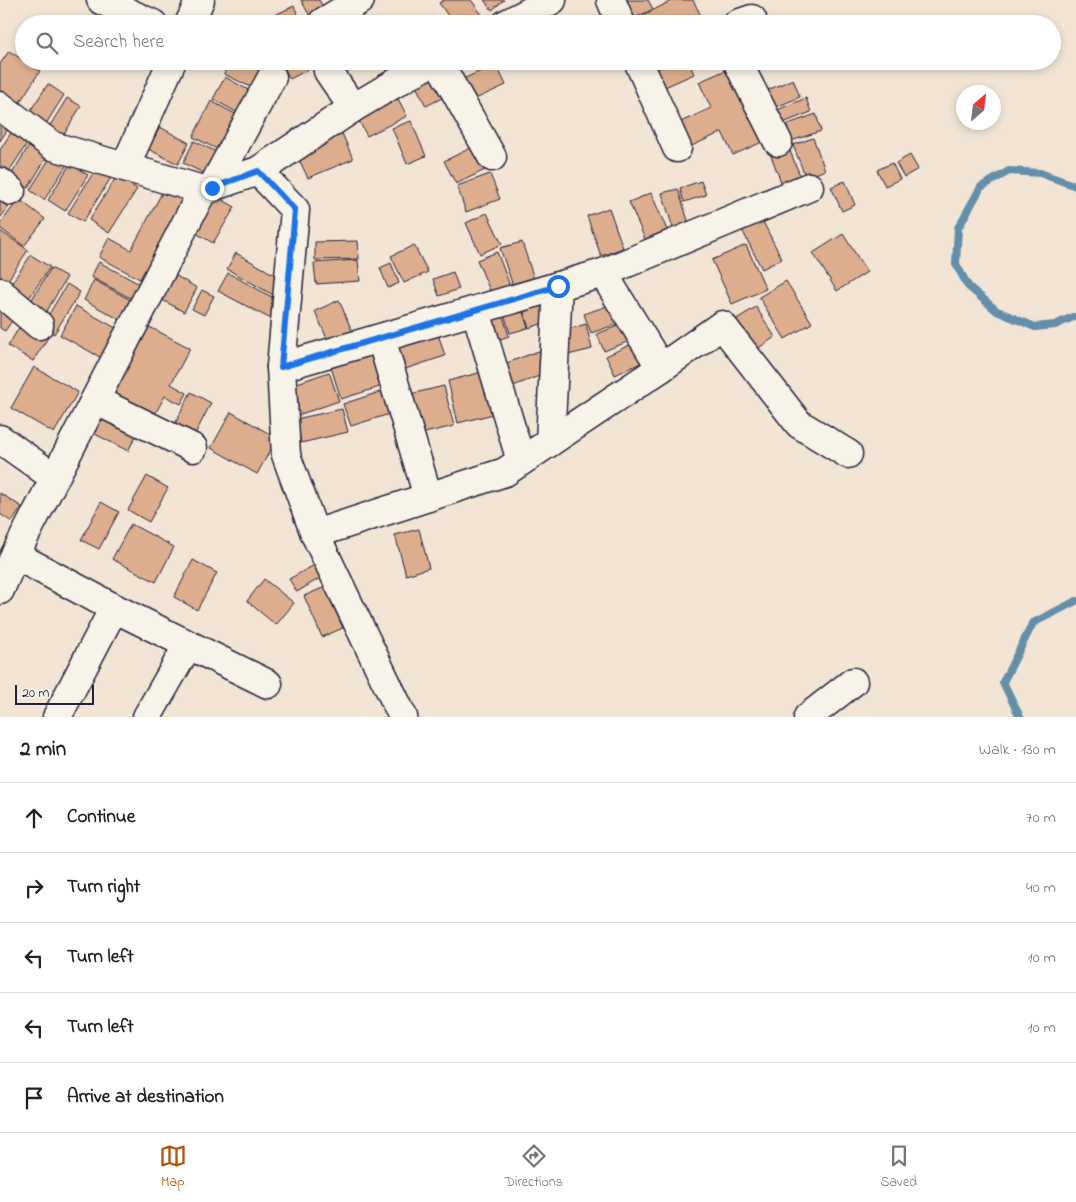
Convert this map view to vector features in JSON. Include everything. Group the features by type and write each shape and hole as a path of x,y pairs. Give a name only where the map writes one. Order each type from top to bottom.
{"street":[{"path":"101,0 134,15"},
{"path":"194,15 200,0"},
{"path":"334,15 360,0"},
{"path":"523,15 552,0"},
{"path":"611,0 617,15"},
{"path":"125,168 168,70"},
{"path":"328,70 352,108"},
{"path":"0,106 53,146 125,168 207,189 258,171 352,108 417,70"},
{"path":"443,70 492,157"},
{"path":"643,70 677,148"},
{"path":"742,70 778,142"},
{"path":"0,590 15,556 95,400 207,189 272,77"},
{"path":"258,171 295,210 281,367 286,455 316,534 403,717"},
{"path":"281,367 603,273 809,187"},
{"path":"603,273 661,368"},
{"path":"550,442 558,286"},
{"path":"0,292 39,324"},
{"path":"476,311 521,461"},
{"path":"316,534 505,472 722,325 799,424 848,454"},
{"path":"381,338 428,497"},
{"path":"95,400 193,448"},
{"path":"0,440 55,478"},
{"path":"15,556 114,608 268,684"},
{"path":"57,717 114,608"},
{"path":"147,717 188,645"},
{"path":"808,717 853,682"}],"building":[{"path":"301,0 319,0 325,10 316,15 309,15"},
{"path":"444,0 471,0 482,15 448,15 439,3"},
{"path":"484,0 504,0 492,10"},
{"path":"625,0 648,0 653,9 641,15 633,15"},
{"path":"673,0 693,0 700,15 644,15"},
{"path":"294,6 298,15 275,15"},
{"path":"9,51 15,55 15,70 40,71 18,105 0,94 0,64"},
{"path":"226,70 265,70 269,72 259,91 224,74"},
{"path":"285,70 307,70 290,79"},
{"path":"428,70 433,70 446,96 426,106 412,78"},
{"path":"483,70 499,70 506,85 471,101 461,80"},
{"path":"657,70 692,70 694,74 665,87"},
{"path":"726,70 737,70 769,139 733,155 722,132 685,149 674,125 711,108 699,82"},
{"path":"225,77 259,96 247,118 213,99"},
{"path":"793,79 800,97 769,110 761,93"},
{"path":"48,84 64,95 42,130 25,119"},
{"path":"394,91 407,116 367,136 354,112"},
{"path":"67,98 81,106 59,143 44,135"},
{"path":"806,98 811,112 775,126 770,113"},
{"path":"211,101 243,118 225,153 193,137"},
{"path":"0,114 12,123 0,141"},
{"path":"816,114 821,131 782,144 777,128"},
{"path":"411,121 426,156 407,164 392,128"},
{"path":"16,125 32,136 8,173 0,168 0,150"},
{"path":"160,127 189,143 178,164 148,149"},
{"path":"341,131 353,159 308,178 295,151"},
{"path":"813,138 825,170 806,178 793,145"},
{"path":"33,139 51,150 28,188 10,177"},
{"path":"194,141 225,156 214,178 183,163"},
{"path":"475,146 487,169 456,184 444,161"},
{"path":"788,146 803,183 784,190 770,153"},
{"path":"53,153 68,163 44,200 30,190"},
{"path":"910,155 918,169 904,177 896,163"},
{"path":"892,163 900,179 885,186 877,170"},
{"path":"70,164 88,175 65,211 48,200"},
{"path":"97,167 112,176 83,222 68,213"},
{"path":"490,174 500,199 466,212 457,186"},
{"path":"117,176 137,189 109,233 89,220"},
{"path":"701,181 706,195 684,202 680,188"},
{"path":"845,181 855,205 842,211 831,187"},
{"path":"0,188 15,199 0,218"},
{"path":"164,189 192,204 149,284 99,257 109,238 131,250"},
{"path":"678,189 690,227 674,231 662,193"},
{"path":"651,193 667,230 645,239 629,202"},
{"path":"212,194 235,207 213,243 191,230"},
{"path":"19,199 45,219 24,246 0,228 0,224"},
{"path":"609,208 623,248 601,256 587,216"},
{"path":"487,213 502,244 480,254 466,223"},
{"path":"761,218 782,259 762,269 741,228"},
{"path":"0,231 28,250 6,283 0,278"},
{"path":"843,234 867,272 837,291 813,253"},
{"path":"358,241 359,259 315,260 315,242"},
{"path":"522,242 534,279 513,286 500,248"},
{"path":"414,245 428,272 404,283 391,256"},
{"path":"746,245 766,289 732,304 712,260"},
{"path":"497,252 510,286 491,293 477,260"},
{"path":"236,253 284,280 275,296 227,269"},
{"path":"31,255 50,267 25,304 6,291"},
{"path":"358,260 360,281 316,284 314,263"},
{"path":"99,262 143,286 136,301 91,277"},
{"path":"391,263 399,283 388,288 380,268"},
{"path":"51,268 67,277 42,319 26,309"},
{"path":"453,272 459,289 439,296 433,279"},
{"path":"228,273 279,301 269,318 218,291"},
{"path":"173,274 197,288 184,312 159,298"},
{"path":"94,280 136,303 126,323 84,300"},
{"path":"786,281 812,323 785,339 759,297"},
{"path":"67,284 80,292 54,334 42,326"},
{"path":"202,290 214,296 204,315 192,309"},
{"path":"549,298 555,319 529,328 522,306"},
{"path":"0,299 18,312 5,331 0,328"},
{"path":"339,300 355,338 331,348 315,311"},
{"path":"610,305 617,324 591,333 584,314"},
{"path":"76,306 123,332 107,361 60,335"},
{"path":"521,306 528,328 510,333 503,311"},
{"path":"756,307 775,337 751,353 730,323"},
{"path":"502,313 509,336 494,341 486,318"},
{"path":"23,321 49,336 33,361 8,346"},
{"path":"142,323 190,348 171,384 187,393 181,404 165,396 150,423 102,398"},
{"path":"625,323 632,340 604,351 597,334"},
{"path":"586,324 592,349 568,355 562,331"},
{"path":"438,334 445,356 399,371 392,350"},
{"path":"636,342 645,361 615,375 606,356"},
{"path":"544,349 552,371 508,388 499,366"},
{"path":"378,350 389,384 341,399 330,364"},
{"path":"34,367 78,392 54,433 11,408"},
{"path":"486,371 497,413 458,423 448,381"},
{"path":"329,372 339,401 298,415 289,386"},
{"path":"444,386 454,426 412,436 402,396"},
{"path":"389,389 396,412 351,426 343,404"},
{"path":"191,392 211,403 192,440 172,430"},
{"path":"101,408 140,428 128,451 89,431"},
{"path":"342,409 348,432 301,443 296,419"},
{"path":"231,412 277,438 257,474 211,448"},
{"path":"147,476 168,488 149,522 128,510"},
{"path":"0,493 22,507 12,522 0,514"},
{"path":"101,502 119,512 99,549 81,540"},
{"path":"131,524 174,547 156,582 112,559"},
{"path":"419,529 429,568 406,575 395,535"},
{"path":"193,560 217,573 197,610 174,597"},
{"path":"318,563 325,575 297,592 289,579"},
{"path":"264,579 294,603 276,625 247,601"},
{"path":"325,587 343,628 322,637 304,596"}],"waterway":[{"path":"1076,186 1040,173 1009,171 981,187 958,228 956,264 968,286 997,311 1035,327 1055,325 1076,317"},
{"path":"1020,717 1003,682 1033,623 1076,601"}],"route":[{"path":"212,188 258,171 295,210 281,367 558,286"}]}
